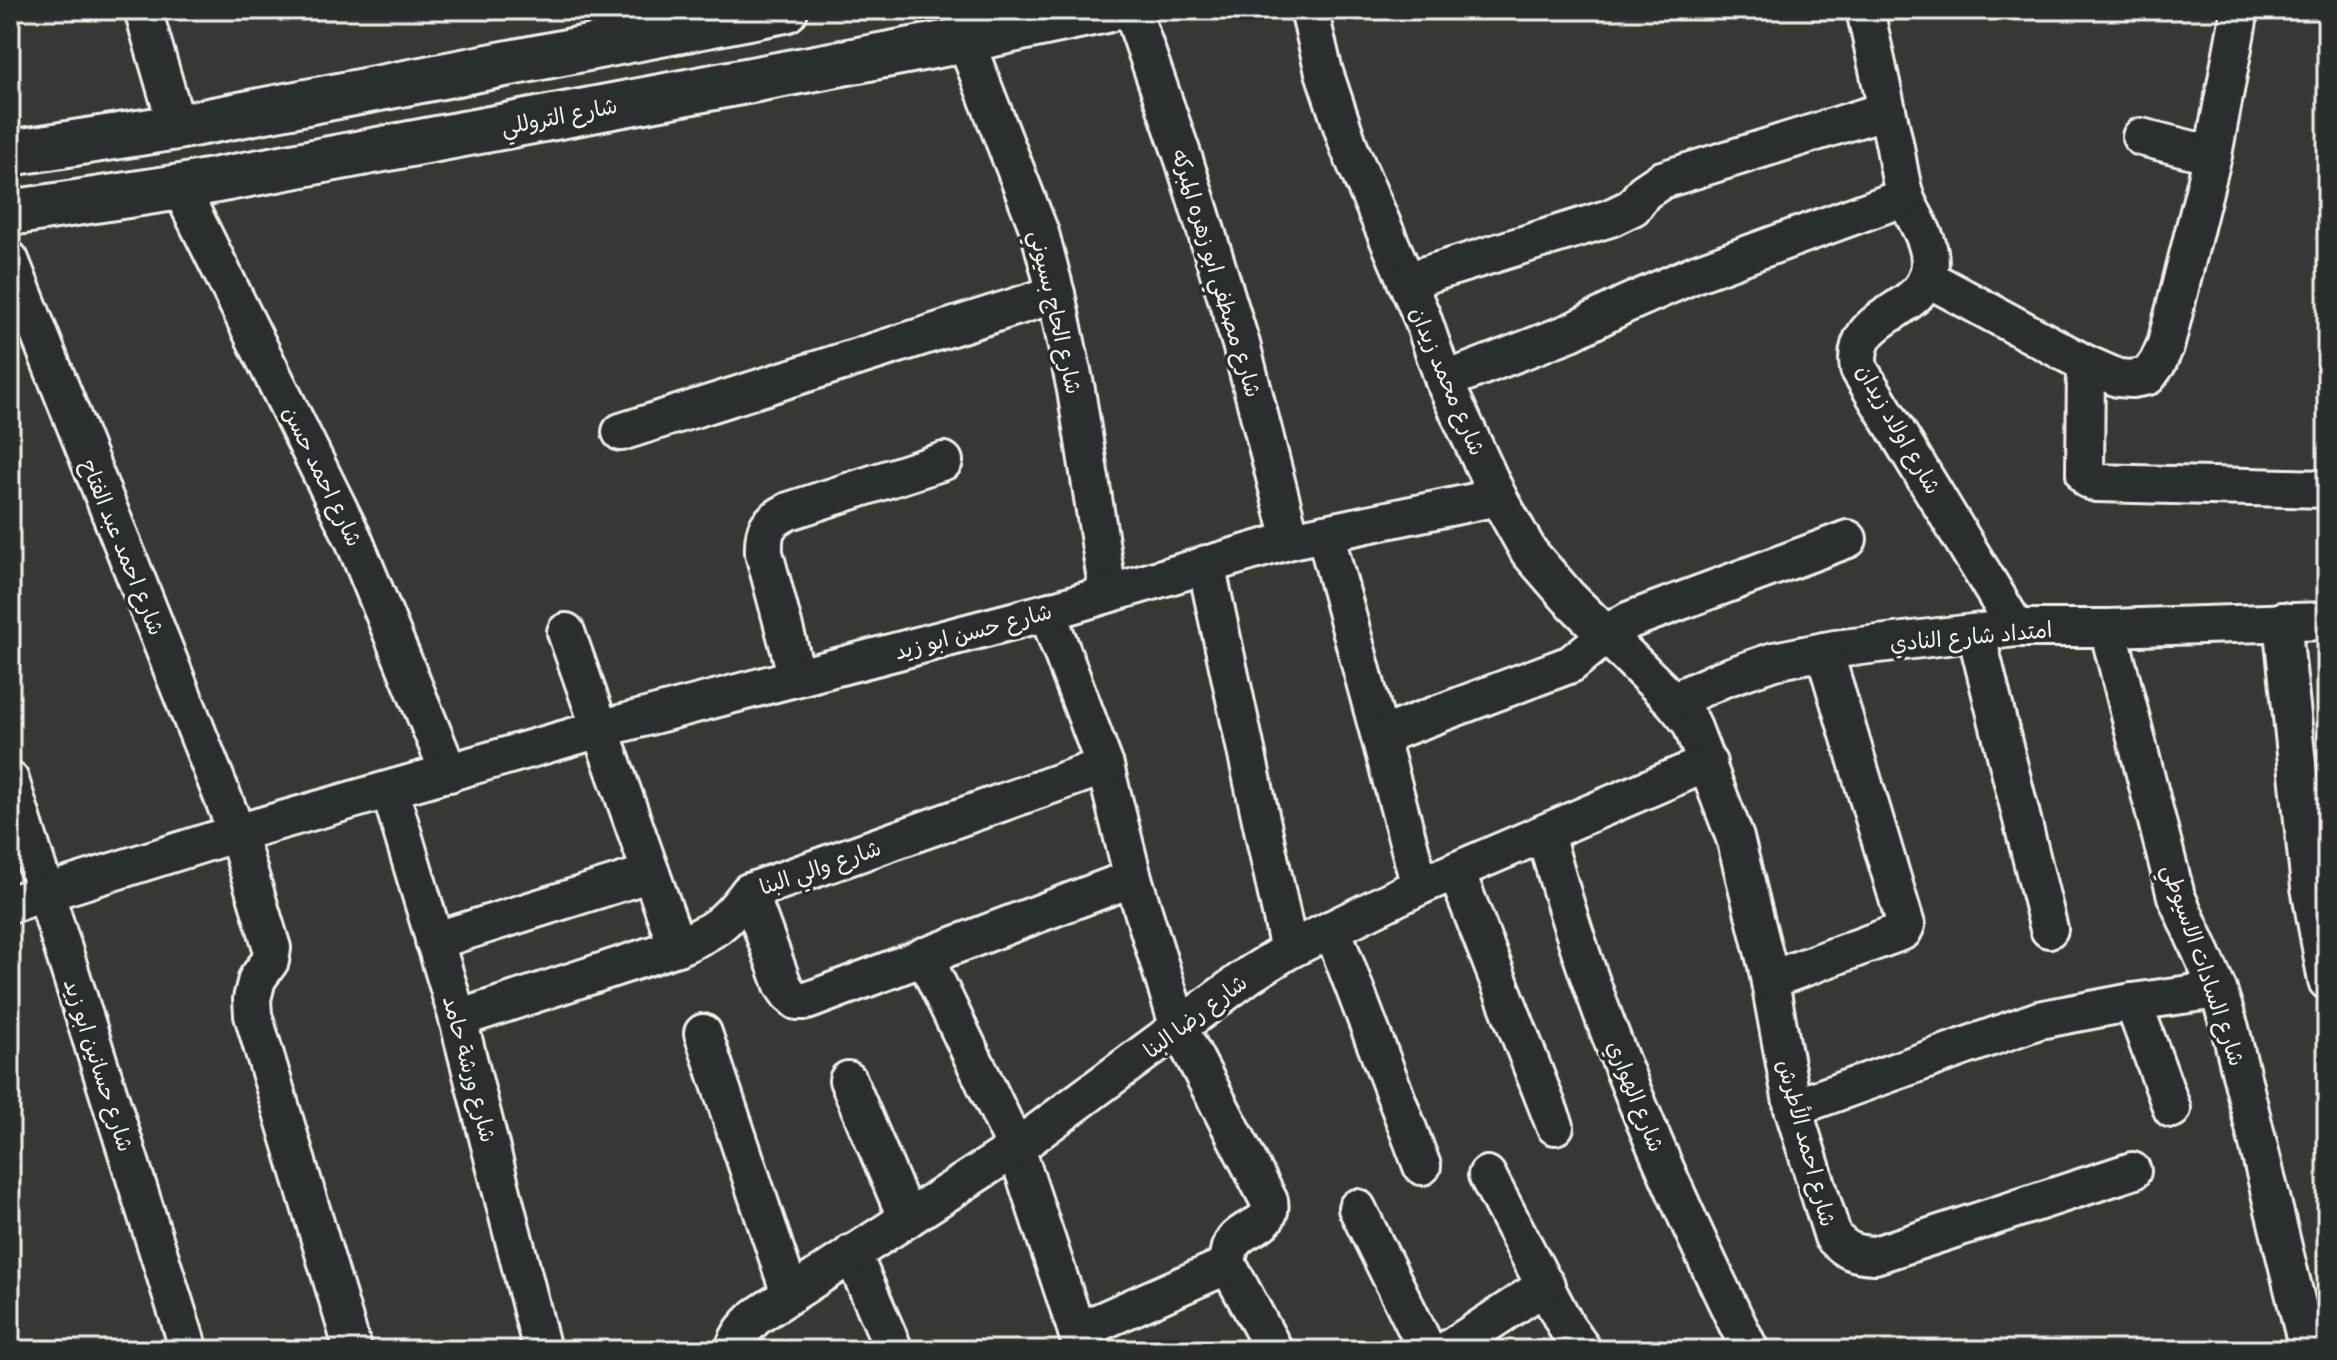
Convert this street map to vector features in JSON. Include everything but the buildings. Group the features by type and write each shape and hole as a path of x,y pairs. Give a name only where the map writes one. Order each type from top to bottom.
{"street":[{"path":"143,10 177,127"},
{"path":"10,153 177,127 635,25 785,10"},
{"name":"شارع التروللي","path":"10,213 180,187 965,40 1106,10"},
{"name":"شارع مصطفي ابو زهره المبركه","path":"1132,10 1184,160 1241,344 1380,736 1420,886"},
{"name":"شارع محمد زيدان","path":"1309,10 1324,72 1350,150 1422,317 1444,381 1498,497 1529,552 1568,597 1673,701"},
{"path":"1865,10 1905,197 1928,246 1930,266 1927,278 2086,364 2118,378 2132,379 2148,376 2166,344 2213,155 2240,10"},
{"name":"شارع الحاج بسيوني","path":"965,40 1040,233 1056,294 1076,390 1108,593"},
{"path":"1406,281 1610,218 1633,207 1644,192 1662,180 1887,110"},
{"path":"2141,137 2213,155"},
{"name":"شارع احمد حسن","path":"180,187 353,538 449,773"},
{"path":"1444,381 1571,332 1697,273 1905,197"},
{"name":"شارع احمد عبد الفتاح","path":"10,260 237,833 272,948 270,961 257,979 252,999 253,1015 353,1350"},
{"name":"شارع اولاد زيدان","path":"1927,278 1916,294 1874,324 1862,339 1857,354 1859,369 2016,628"},
{"path":"621,432 1056,294"},
{"path":"2086,364 2085,474 2089,480 2096,483 2327,489"},
{"path":"797,677 764,553 764,535 772,519 944,461"},
{"name":"شارع حسن ابو زيد","path":"10,904 237,833 600,729 1047,612 1308,537 1498,497"},
{"path":"1380,736 1571,664 1630,620 1848,539"},
{"path":"1206,564 1289,950"},
{"path":"1047,612 1105,766 1133,878 1179,1028 1270,1205 1266,1218 1232,1240 1227,1256 1228,1265 1274,1350"},
{"path":"2282,621 2310,887 2327,981"},
{"name":"امتداد شارع النادي","path":"1673,701 1722,679 1774,661 1824,651 2016,628 2327,621"},
{"name":"شارع السادات الاسيوطي","path":"2108,628 2176,896 2218,990 2230,1028 2308,1350"},
{"path":"566,632 677,947"},
{"path":"1976,633 2049,929"},
{"path":"1770,980 1903,931 1906,925 1824,651"},
{"name":"شارع احمد الأطرش","path":"1673,701 1691,723 1735,838 1770,980 1793,1108 1833,1237 1855,1254 1875,1255 2132,1171"},
{"name":"شارع رضا البنا","path":"734,1350 746,1326 757,1316 1016,1148 1249,975 1289,950 1420,886 1708,763"},
{"name":"شارع والي البنا","path":"458,1019 677,947 706,935 731,917 749,892 1105,766"},
{"name":"شارع حسانين ابو زيد","path":"10,780 183,1349"},
{"name":"شارع ورشة حامد","path":"390,791 458,1019 542,1350"},
{"name":"شارع الهواري","path":"1545,833 1561,896 1629,1082 1699,1246 1750,1350"},
{"path":"1456,871 1555,1126"},
{"path":"434,941 651,873"},
{"path":"749,892 783,985 797,1001 807,1001 1133,878"},
{"path":"1332,929 1422,1166"},
{"path":"924,956 1016,1148 1080,1341 1228,1265"},
{"path":"1793,1108 2039,1020 2218,990"},
{"path":"2133,1002 2172,1109"},
{"path":"703,1033 790,1294"},
{"path":"848,1080 907,1219"},
{"path":"1487,1175 1567,1328 1583,1350"},
{"path":"1357,1208 1427,1350"},
{"path":"852,1253 894,1350"},
{"path":"1447,1350 1546,1285"}]}
